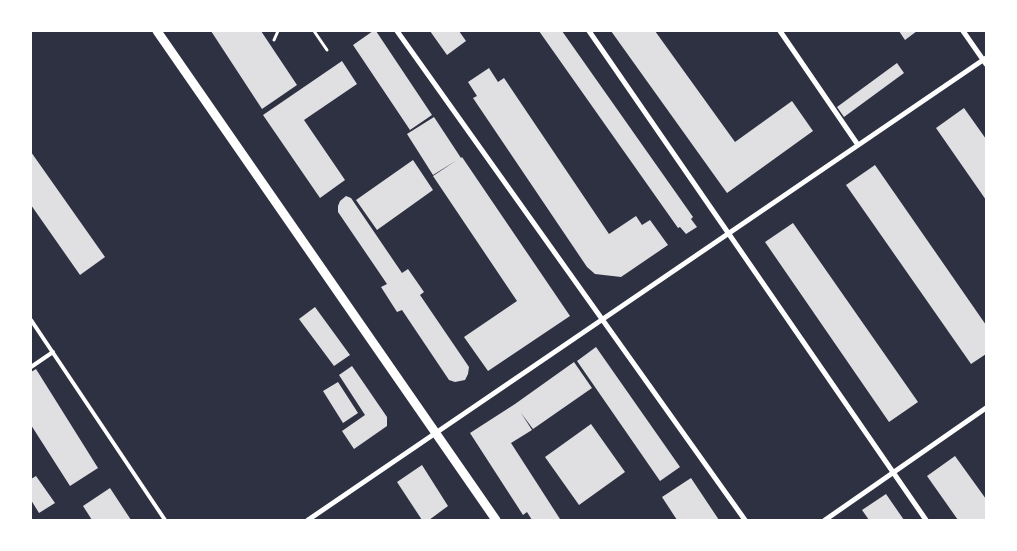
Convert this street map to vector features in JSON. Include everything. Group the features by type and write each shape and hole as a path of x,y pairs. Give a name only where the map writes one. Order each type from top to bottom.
{"street":[{"path":"157,31 496,520"},
{"path":"397,31 745,520"},
{"path":"589,31 926,520"},
{"path":"780,31 858,145"},
{"path":"308,520 728,233 985,61 963,31"},
{"path":"825,520 986,408"}],"lane":[{"path":"31,320 165,520"},
{"path":"31,367 54,352"}],"path":[{"path":"274,40 278,31"},
{"path":"314,31 327,50"}],"building":[{"path":"211,31 261,31 297,85 262,109"},
{"path":"373,31 376,31 432,115 410,130 353,45"},
{"path":"430,31 459,31 466,41 447,55"},
{"path":"539,31 562,31 693,217 691,219 697,227 686,234 680,227 678,228"},
{"path":"611,31 655,31 735,142 792,101 813,131 727,193"},
{"path":"899,31 917,31 905,40"},
{"path":"342,61 357,84 304,120 345,180 320,198 263,115"},
{"path":"897,63 904,73 844,117 837,107"},
{"path":"489,68 498,82 504,78 609,234 636,216 642,225 650,220 668,245 621,277 595,274 587,267 473,98 477,96 468,82"},
{"path":"964,108 986,139 986,200 936,128"},
{"path":"434,117 570,316 488,371 464,337 517,301 433,176 457,160 433,175 407,134"},
{"path":"31,152 105,257 80,275 31,205"},
{"path":"413,160 433,190 377,230 356,200"},
{"path":"875,165 986,325 986,354 971,364 846,185"},
{"path":"346,196 351,198 402,273 408,269 424,292 420,295 469,367 465,380 455,382 449,380 402,310 397,312 381,287 387,284 338,212 340,201"},
{"path":"793,223 918,402 889,422 765,242"},
{"path":"315,307 350,355 334,366 299,319"},
{"path":"596,347 680,467 660,481 577,361"},
{"path":"574,362 592,388 533,429 521,413 532,430 511,443 560,519 532,520 527,512 523,515 470,433"},
{"path":"352,366 387,417 387,426 354,449 342,431 365,415 339,375"},
{"path":"36,369 98,468 70,486 31,425 31,372"},
{"path":"338,382 358,413 343,423 323,391"},
{"path":"591,424 625,472 579,505 545,457"},
{"path":"955,456 986,499 986,520 958,520 927,476"},
{"path":"422,465 448,506 429,520 422,520 397,482"},
{"path":"36,476 55,503 39,513 31,500 31,479"},
{"path":"691,478 719,520 677,520 662,497"},
{"path":"110,488 131,520 92,520 83,506"},
{"path":"886,494 904,520 869,520 862,510"}]}
